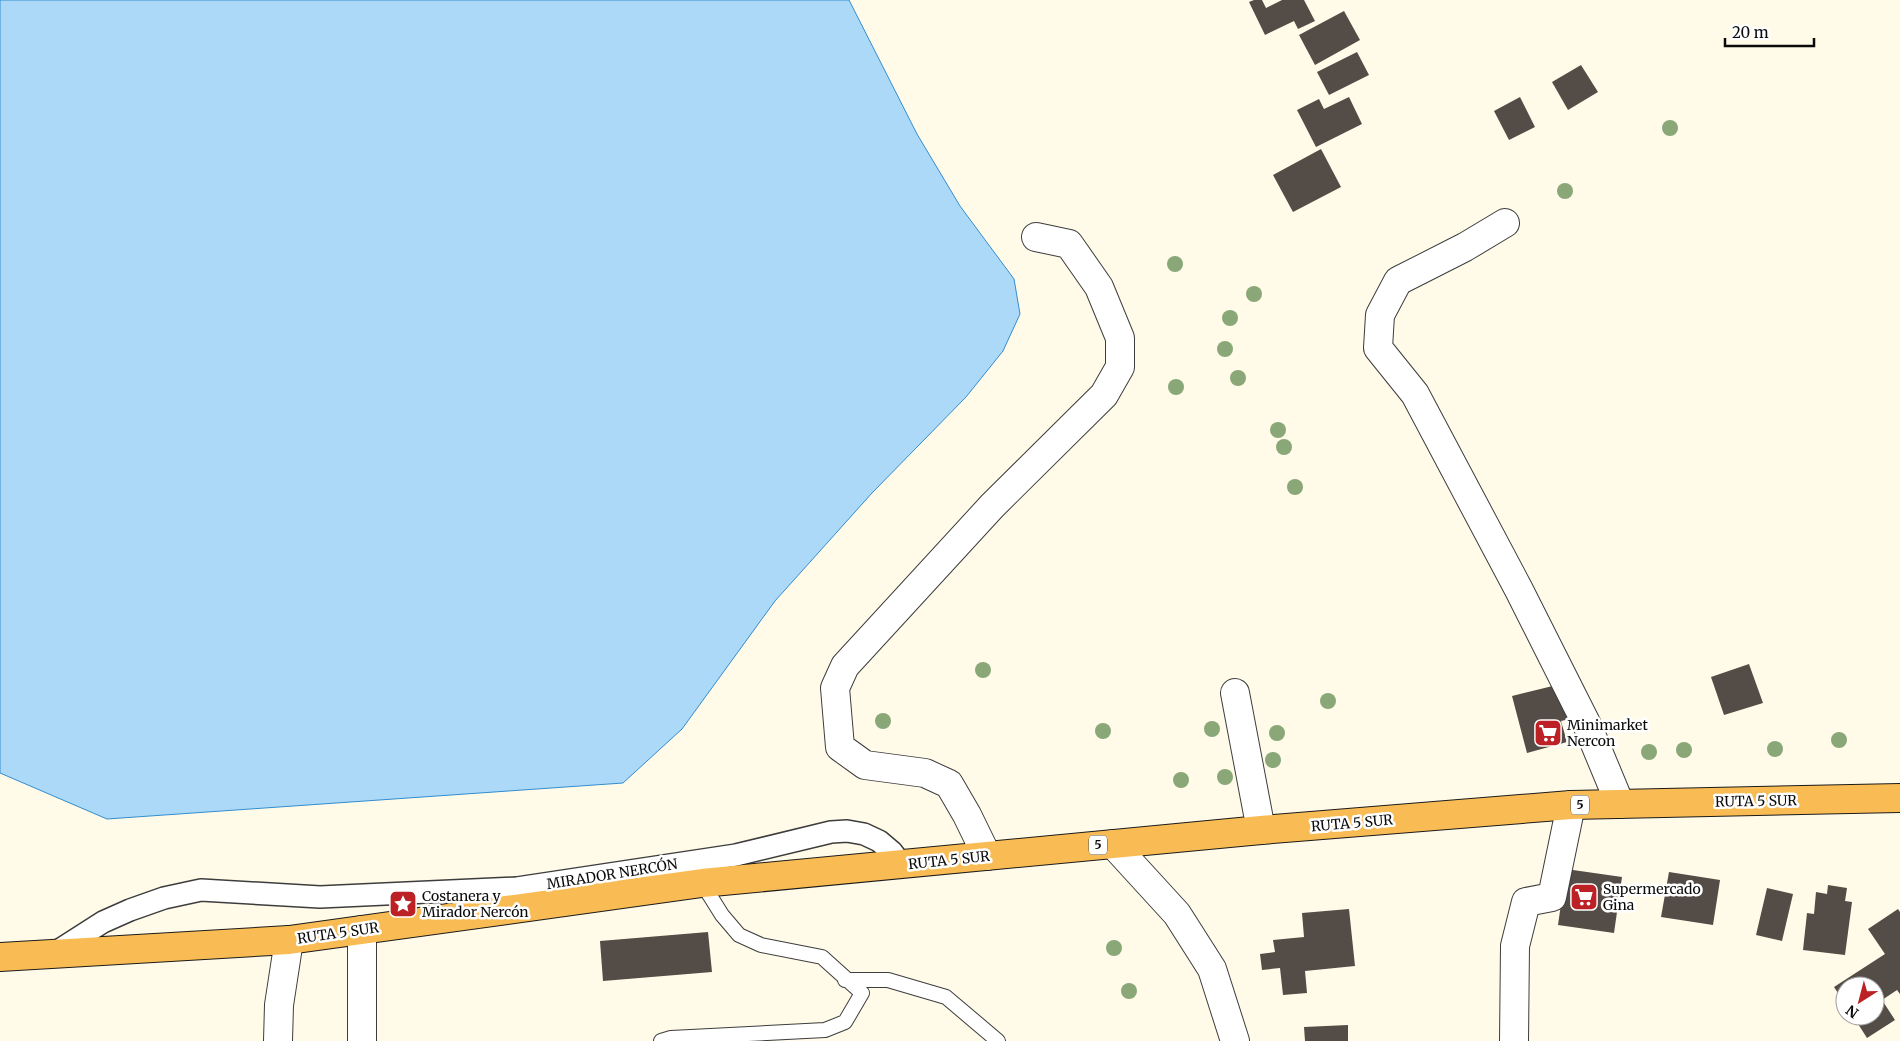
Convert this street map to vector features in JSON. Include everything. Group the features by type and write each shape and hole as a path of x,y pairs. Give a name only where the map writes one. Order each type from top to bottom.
{"highway":[{"name":"RUTA 5 SUR","path":"0,957 289,940 702,883 1261,830 1571,805 1900,798"}],"street":[{"path":"1505,223 1465,247 1398,281 1380,315 1378,348 1415,394 1579,710 1620,804"},
{"path":"987,856 968,814 949,784 925,773 865,765 840,747 835,688 846,666 992,506 1104,395 1120,367 1120,338 1099,287 1069,244 1036,238"},
{"path":"1235,693 1261,830"},
{"path":"1514,1041 1515,946 1526,902 1552,897 1571,805"},
{"name":"MIRADOR NERCÓN","path":"53,954 103,922 130,910 164,898 201,890 320,897 517,888 736,856 831,832 847,831 864,834 879,842 892,852 901,864"},
{"path":"1113,844 1177,914 1212,969 1235,1041"},
{"path":"362,930 362,1041"},
{"path":"278,1041 279,1006 289,940"}],"lane":[{"path":"661,1041 671,1038 825,1030 845,1022 862,993 845,980 822,957 762,945 740,935 722,915 702,883"},
{"path":"845,980 888,980 946,997 998,1041"}],"water":[{"path":"0,0 849,0 917,134 960,206 1014,279 1020,314 1003,351 966,397 872,493 775,601 682,729 623,783 107,819 0,773"}],"building":[{"path":"1262,0 1266,8 1282,0 1304,0 1315,21 1298,29 1294,21 1265,35 1249,2"},
{"path":"1344,11 1360,40 1315,65 1299,35"},
{"path":"1357,52 1369,75 1329,95 1317,72"},
{"path":"1581,65 1598,92 1568,110 1552,82"},
{"path":"1349,97 1362,124 1316,147 1297,110 1319,99 1324,109"},
{"path":"1520,97 1535,127 1509,140 1494,111"},
{"path":"1321,149 1341,187 1293,212 1273,175"},
{"path":"1749,664 1763,703 1724,715 1711,677"},
{"path":"1565,683 1574,718 1561,721 1567,742 1527,753 1512,696"},
{"path":"1566,869 1622,877 1614,933 1558,925"},
{"path":"1669,872 1720,880 1713,925 1661,917"},
{"path":"1828,885 1847,888 1845,901 1852,902 1845,955 1803,950 1807,913 1814,914 1816,892 1827,894"},
{"path":"1767,888 1793,894 1782,941 1756,935"},
{"path":"1349,909 1355,966 1305,971 1307,993 1283,995 1280,968 1262,970 1260,954 1275,952 1273,940 1304,937 1302,913"},
{"path":"1898,909 1900,912 1900,994 1897,990 1885,998 1885,976 1851,976 1885,954 1868,929"},
{"path":"708,932 712,972 603,981 600,941"},
{"path":"1885,1005 1895,1020 1867,1038 1859,1026 1885,1026"},
{"path":"1348,1025 1348,1041 1305,1041 1304,1027"}],"place":[{"name":"Minimarket Nercon","path":"1548,733"},
{"name":"Supermercado Gina","path":"1584,897"},
{"name":"Costanera y Mirador Nercón","path":"403,904"}]}
